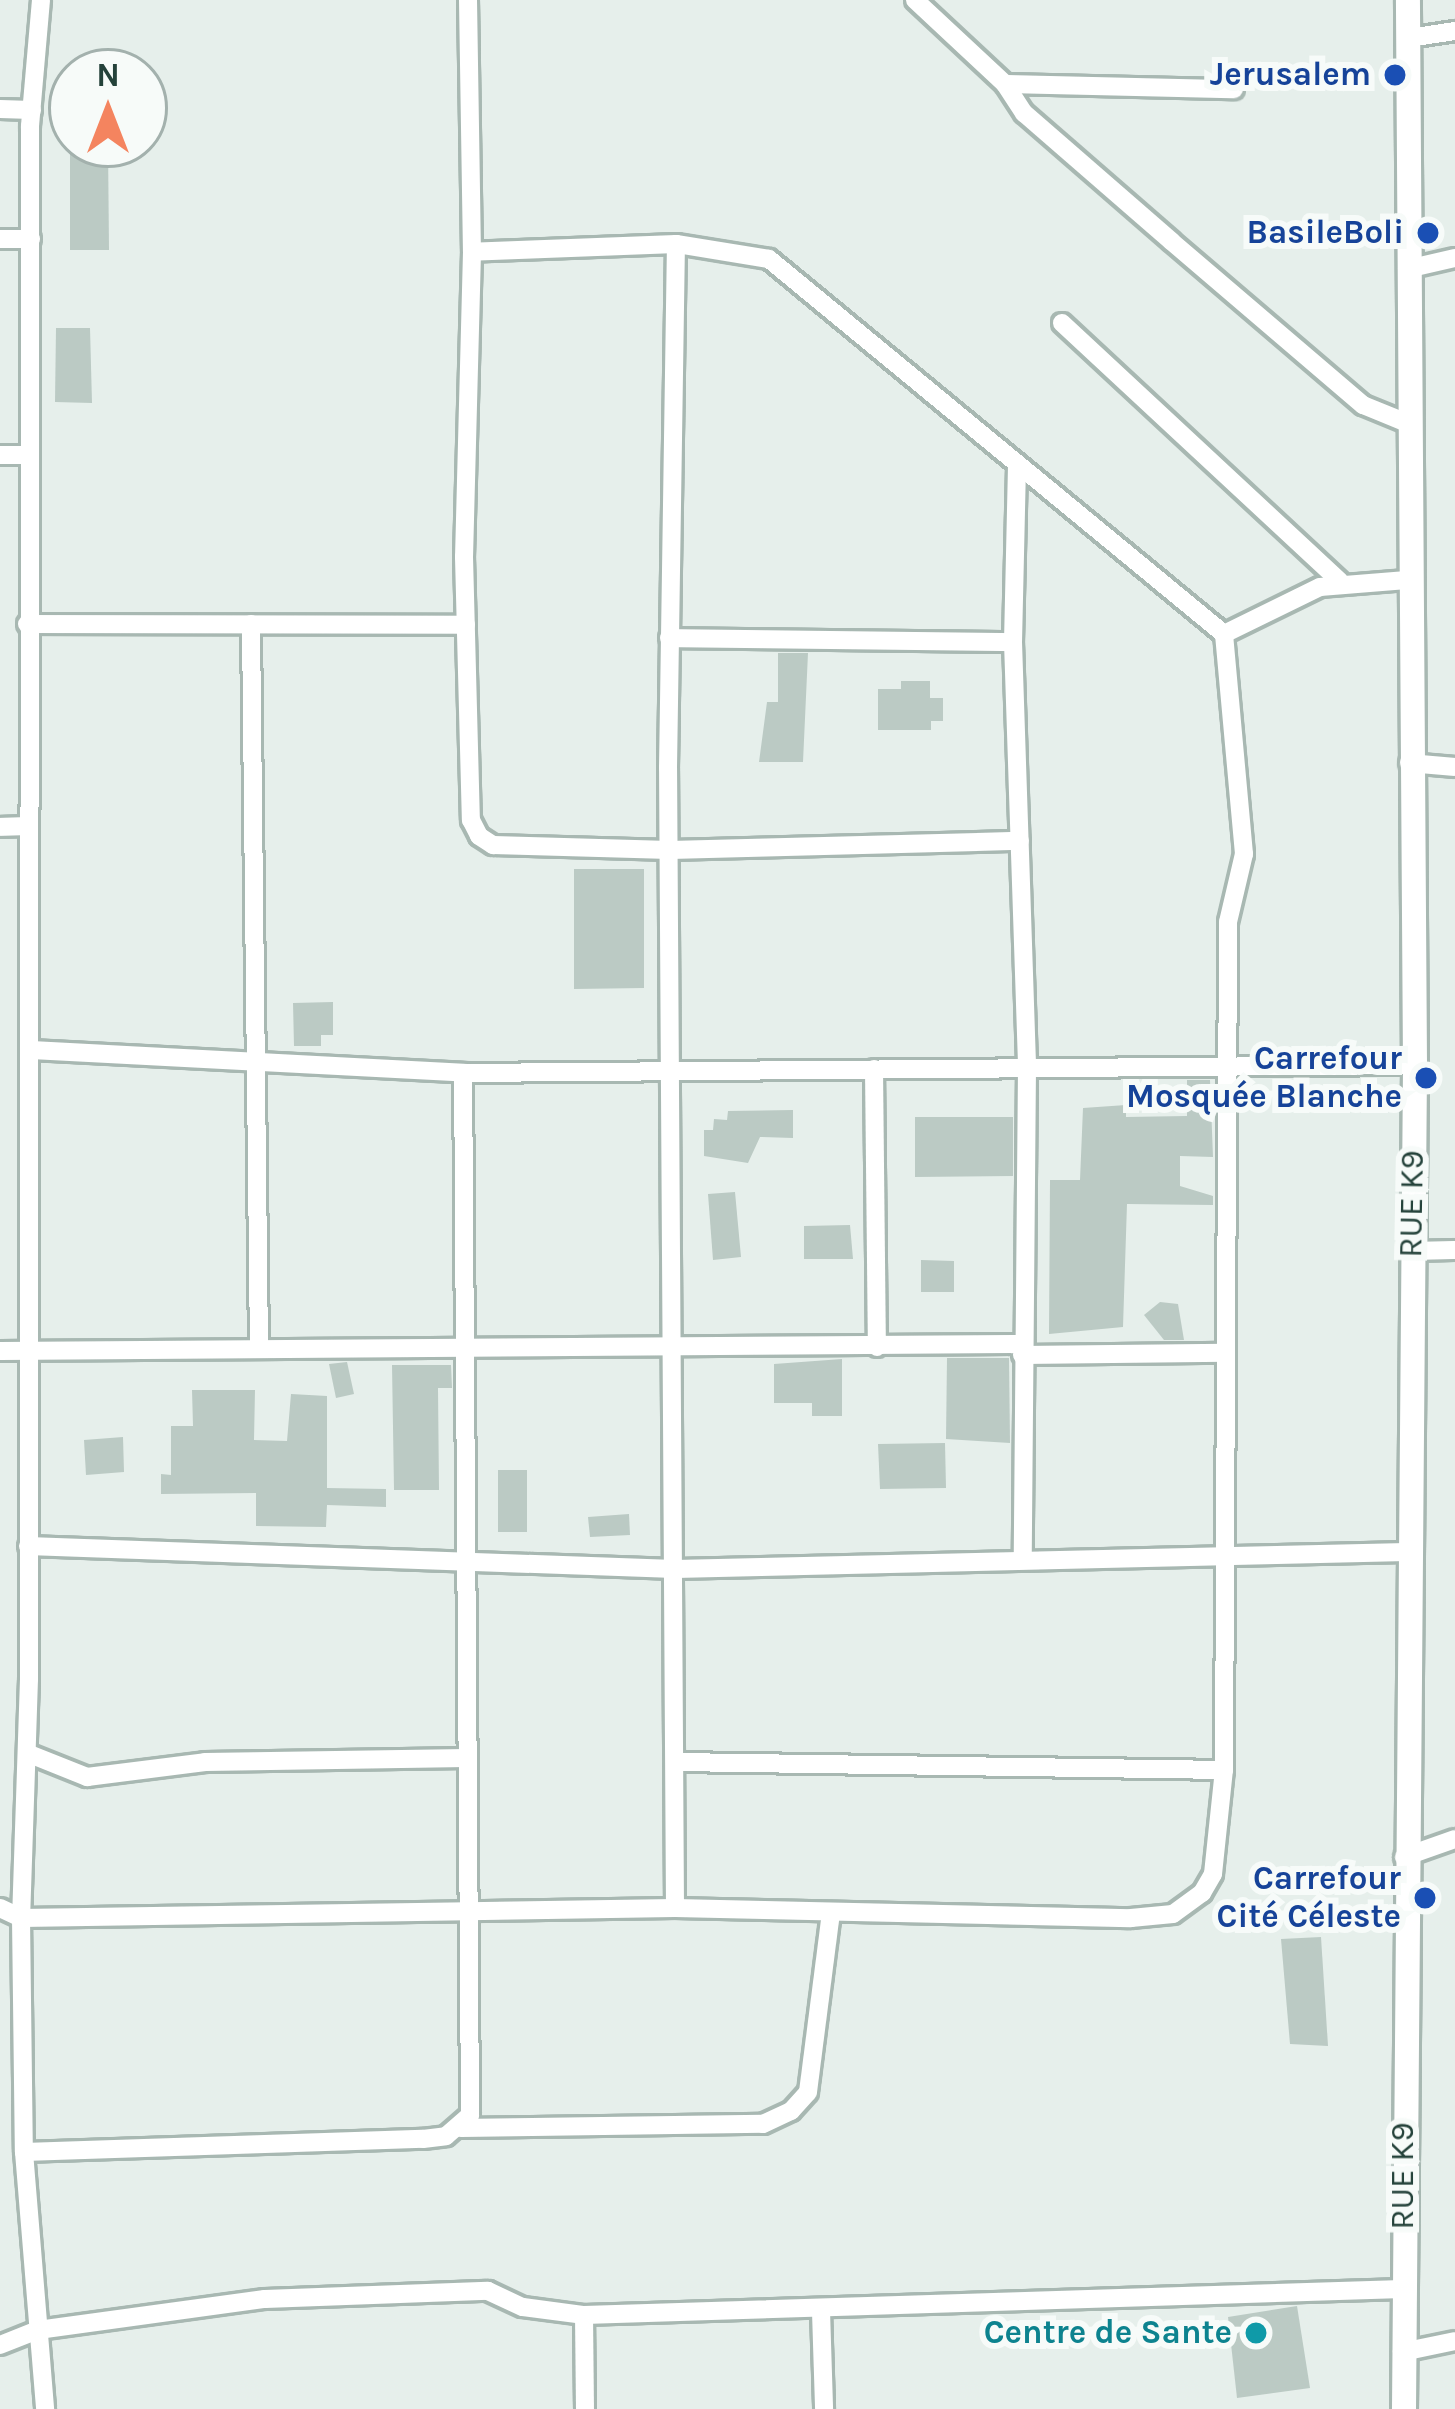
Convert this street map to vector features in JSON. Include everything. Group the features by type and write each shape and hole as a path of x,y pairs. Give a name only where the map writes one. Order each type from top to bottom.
{"street":[{"path":"41,0 32,110 27,1754 21,1918 24,2143 45,2409"},
{"path":"468,0 472,251 466,625 471,820 479,836 493,845 670,850 1019,841"},
{"path":"915,0 1005,84 1024,113 1363,405 1407,423"},
{"name":"RUE K9","path":"1404,2409 1404,1857 1415,1065 1407,580 1408,0"},
{"path":"1408,38 1455,32"},
{"path":"1005,84 1234,89"},
{"path":"0,109 32,110"},
{"path":"0,239 31,239"},
{"path":"0,1908 21,1918 675,1908 1173,1914 1202,1894 1213,1874 1225,1770 1228,922 1244,854 1225,634 769,259 676,244 472,251"},
{"path":"675,1908 675,1071 669,638 676,244"},
{"path":"1407,268 1455,257"},
{"path":"1063,322 1340,581"},
{"path":"0,455 29,455"},
{"path":"1017,466 1013,642 1027,1067 1022,1556"},
{"path":"1225,634 1340,581 1407,580"},
{"path":"27,624 466,625"},
{"path":"251,624 259,1346"},
{"path":"669,638 1013,642"},
{"path":"1409,763 1455,767"},
{"path":"0,827 27,826"},
{"path":"31,1050 259,1058 463,1073 1415,1065"},
{"path":"874,1069 877,1347"},
{"path":"461,2128 470,2115 464,1912 470,1559 463,1073"},
{"path":"1411,1251 1455,1250"},
{"path":"0,1351 675,1342 1226,1354"},
{"path":"28,1546 675,1569 1226,1550 1407,1552"},
{"path":"27,1754 87,1777 205,1762 467,1758"},
{"path":"675,1762 1225,1770"},
{"path":"1404,1857 1455,1839"},
{"path":"0,2138 24,2143 423,2138 461,2128 763,2124 791,2111 808,2092 831,1912"},
{"path":"0,2345 38,2330 265,2299 488,2291 524,2307 584,2315 1402,2289"},
{"path":"821,2311 824,2409"},
{"path":"584,2315 585,2409"},
{"path":"1402,2352 1455,2341"}],"building":[{"path":"70,168 108,168 109,250 70,250"},
{"path":"56,328 90,328 92,403 55,402"},
{"path":"778,653 808,653 803,762 759,762 767,702 778,702"},
{"path":"901,681 930,681 930,698 943,698 943,721 931,721 931,730 878,730 878,689 901,689"},
{"path":"574,869 644,869 644,988 574,989"},
{"path":"333,1002 333,1035 321,1035 321,1046 294,1046 293,1003"},
{"path":"1187,1080 1210,1080 1213,1157 1180,1156 1180,1186 1213,1196 1213,1205 1127,1204 1123,1327 1049,1334 1050,1180 1080,1180 1083,1108 1126,1105 1126,1117 1187,1116"},
{"path":"793,1110 793,1138 760,1137 748,1163 704,1156 704,1130 713,1130 714,1119 727,1120 728,1111"},
{"path":"915,1117 1013,1117 1013,1176 915,1177"},
{"path":"735,1192 741,1257 713,1260 708,1194"},
{"path":"850,1225 853,1259 804,1259 804,1226"},
{"path":"921,1260 954,1261 954,1292 921,1292"},
{"path":"1160,1302 1178,1304 1184,1340 1164,1340 1144,1315"},
{"path":"947,1358 1009,1358 1010,1443 946,1439"},
{"path":"842,1359 842,1416 812,1416 812,1403 774,1403 774,1364"},
{"path":"347,1362 354,1394 336,1398 329,1364"},
{"path":"392,1365 451,1365 452,1388 438,1388 439,1490 394,1490"},
{"path":"192,1390 255,1390 254,1440 287,1441 291,1394 327,1396 327,1488 386,1489 386,1507 327,1505 326,1527 256,1526 256,1493 161,1494 161,1474 171,1475 171,1426 193,1426"},
{"path":"123,1437 124,1472 86,1475 84,1440"},
{"path":"945,1443 946,1488 880,1489 878,1444"},
{"path":"498,1470 527,1470 527,1532 498,1532"},
{"path":"629,1514 630,1535 590,1537 588,1517"},
{"path":"1321,1937 1328,2046 1290,2044 1281,1939"},
{"path":"1297,2306 1310,2388 1237,2398 1228,2317"}],"place":[{"name":"Jerusalem","path":"1395,75"},
{"name":"BasileBoli","path":"1428,233"},
{"name":"Carrefour Mosquée Blanche","path":"1426,1078"},
{"name":"Carrefour Cité Céleste","path":"1425,1898"},
{"name":"Centre de Sante","path":"1256,2333"}]}
